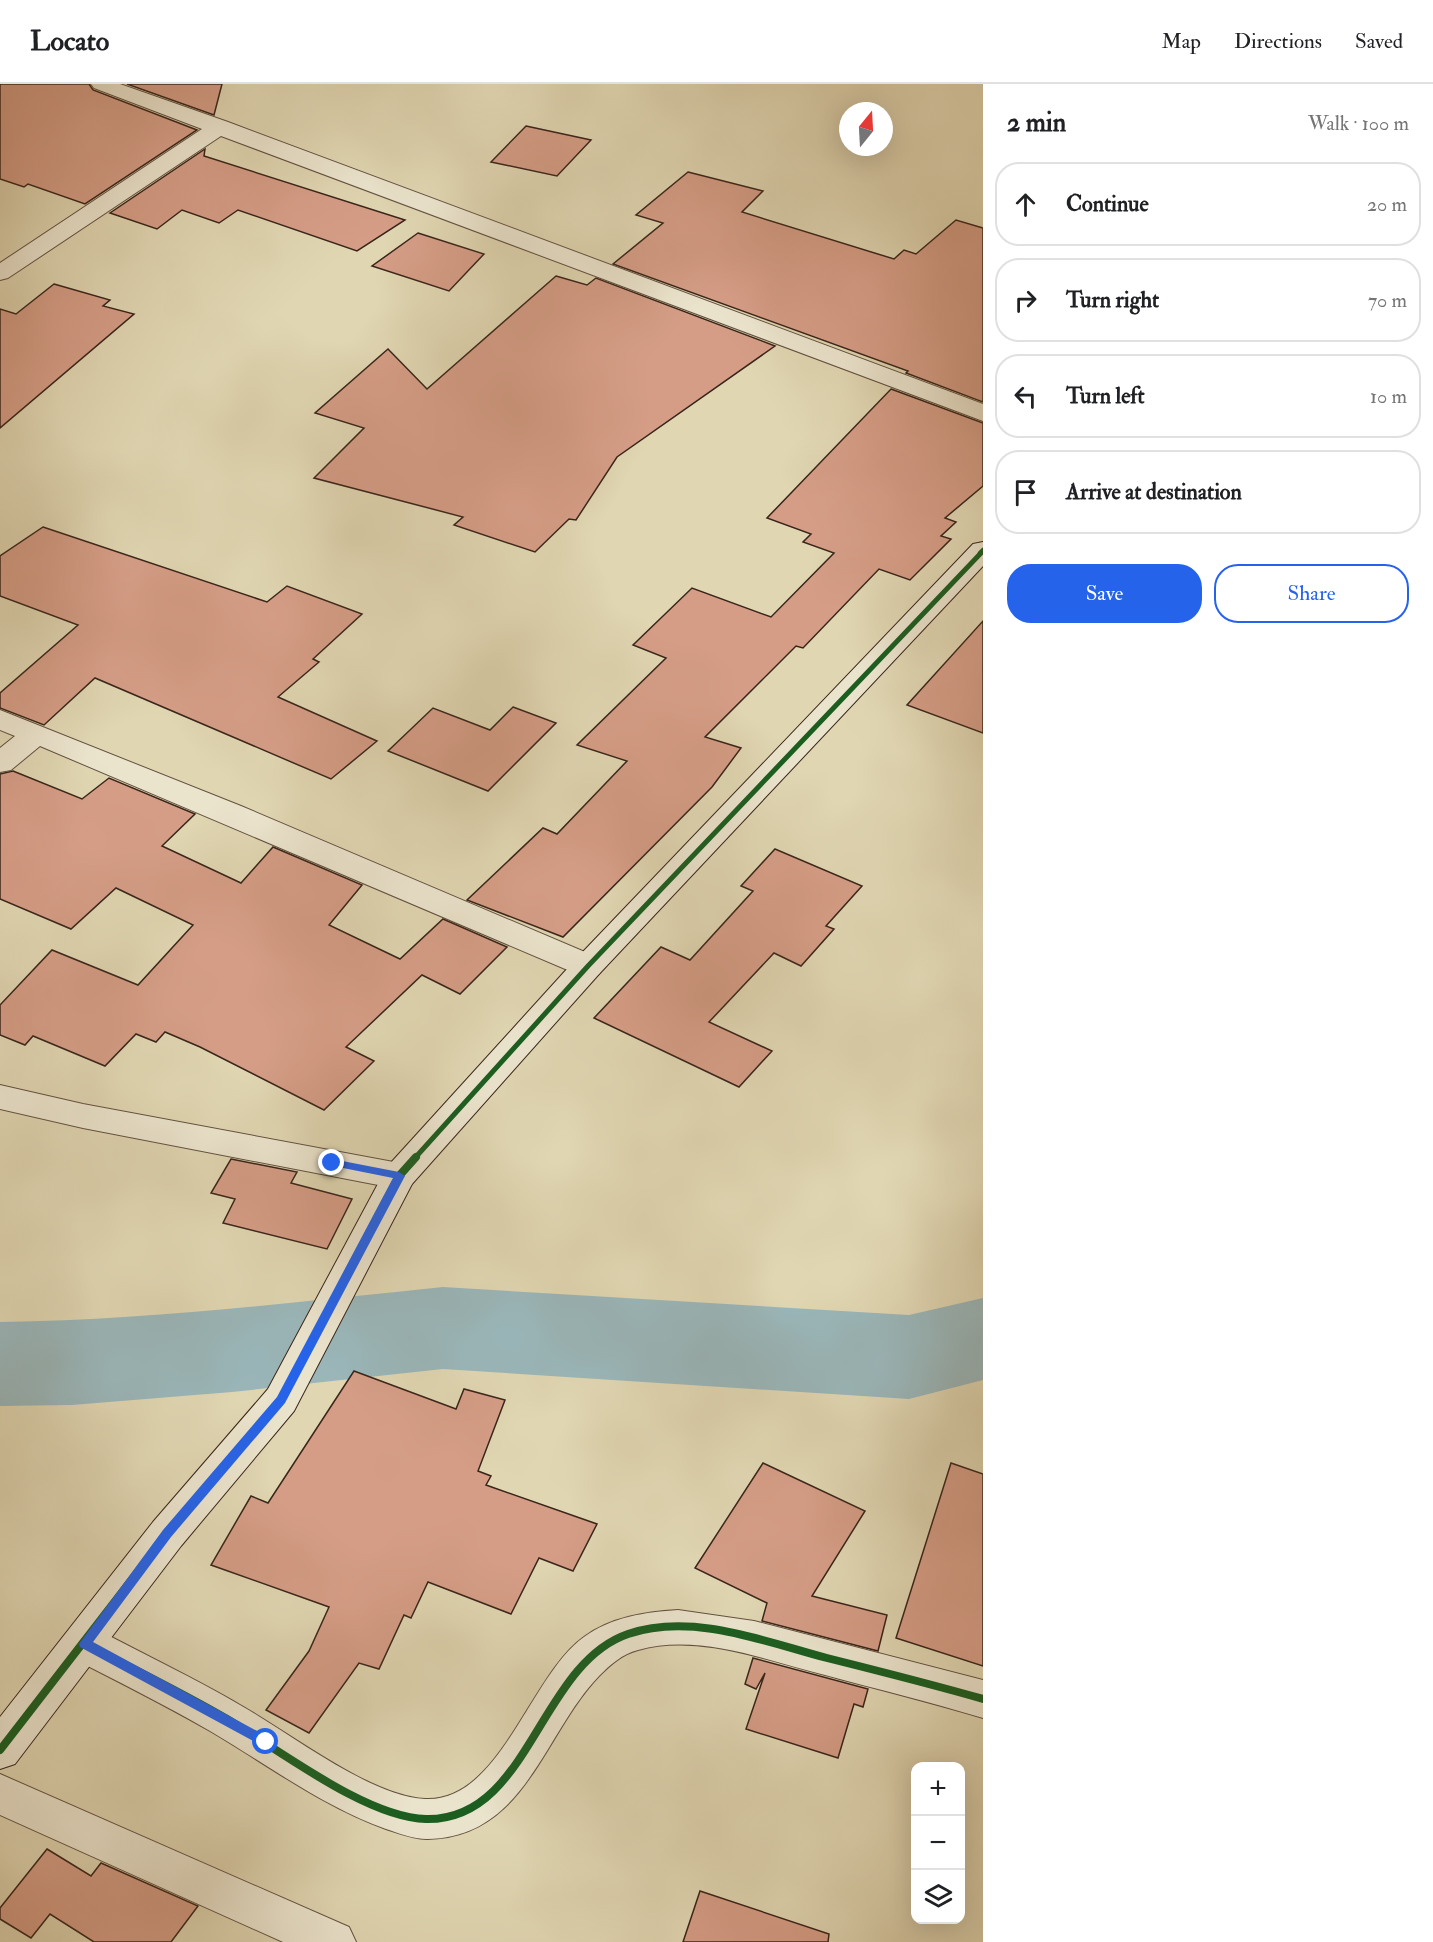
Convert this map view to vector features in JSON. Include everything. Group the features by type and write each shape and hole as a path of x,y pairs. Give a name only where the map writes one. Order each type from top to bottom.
{"street":[{"path":"101,84 983,413"},
{"path":"0,273 220,127"},
{"path":"0,1750 85,1644 167,1534 281,1400 399,1176 588,966 983,550"},
{"path":"0,719 230,813 588,966"},
{"path":"0,763 35,735"},
{"path":"0,1097 83,1116 399,1176"},
{"path":"85,1644 226,1718 344,1790 388,1809 425,1819 458,1817 489,1796 509,1771 580,1668 602,1648 625,1635 654,1628 708,1628 983,1699"},
{"path":"0,1794 333,1942"}],"building":[{"path":"0,84 89,84 93,90 197,130 85,204 28,184 24,187 0,179"},
{"path":"127,84 222,84 214,115"},
{"path":"526,126 591,140 557,176 491,162"},
{"path":"205,149 204,156 405,220 357,251 238,210 219,223 182,210 157,229 110,213"},
{"path":"688,172 763,191 742,212 894,259 904,250 916,254 956,220 983,228 983,402 906,373 908,371 613,264 663,223 636,215"},
{"path":"418,233 484,254 449,291 372,266"},
{"path":"556,276 587,285 596,278 775,346 617,457 576,520 569,519 535,552 454,525 463,517 314,478 364,428 315,413 388,349 427,389"},
{"path":"54,284 110,300 103,306 134,314 0,428 0,309 16,314"},
{"path":"891,389 983,423 983,486 945,518 956,522 941,536 951,539 910,580 879,569 803,648 796,646 705,737 741,748 712,787 563,937 467,900 543,828 557,834 627,761 577,745 666,658 633,645 692,588 771,617 834,553 803,542 811,534 767,518"},
{"path":"43,527 267,602 287,586 362,614 313,659 319,662 278,697 377,741 331,779 95,678 44,725 0,708 0,693 78,625 0,596 0,556"},
{"path":"983,621 983,733 907,705"},
{"path":"513,707 556,723 488,791 388,751 433,708 490,730"},
{"path":"13,771 82,799 109,778 195,814 162,846 241,883 273,847 362,885 329,925 400,959 443,919 507,947 460,994 422,975 346,1047 374,1061 324,1110 200,1047 165,1032 156,1042 136,1034 105,1066 33,1036 25,1045 0,1035 0,1005 52,950 138,985 193,925 116,888 71,929 0,899 0,774"},
{"path":"775,849 862,886 826,926 834,929 801,966 774,953 709,1022 772,1051 739,1087 594,1018 661,947 690,960 753,891 741,886"},
{"path":"231,1159 297,1172 291,1183 352,1199 327,1249 223,1223 235,1199 211,1193"},
{"path":"354,1371 456,1409 464,1389 505,1400 478,1471 491,1476 486,1485 597,1524 573,1571 539,1558 511,1614 428,1582 411,1618 404,1615 379,1669 359,1663 309,1733 266,1710 309,1651 329,1607 211,1565 251,1496 268,1503"},
{"path":"763,1463 865,1511 812,1596 887,1615 878,1651 762,1621 767,1603 695,1568"},
{"path":"951,1463 983,1474 983,1666 896,1638"},
{"path":"753,1658 868,1689 863,1707 854,1704 838,1758 746,1729 765,1673 756,1689 745,1684"},
{"path":"47,1849 91,1876 101,1863 198,1906 171,1942 94,1942 50,1914 31,1938 0,1919 0,1908"},
{"path":"700,1891 829,1934 828,1942 683,1942"}],"waterway":[{"path":"0,1364 72,1363 232,1350 443,1328 909,1357 983,1339"}],"cycle path":[{"path":"0,1750 167,1534 281,1400 399,1176 588,966 983,550"},
{"path":"85,1644 210,1709 351,1794 403,1815 426,1819 460,1814 488,1796 512,1770 574,1674 598,1649 628,1634 678,1627 729,1633 983,1699"}],"route":[{"path":"266,1742 226,1718 85,1644 167,1534 281,1400 399,1176 332,1163"}]}
